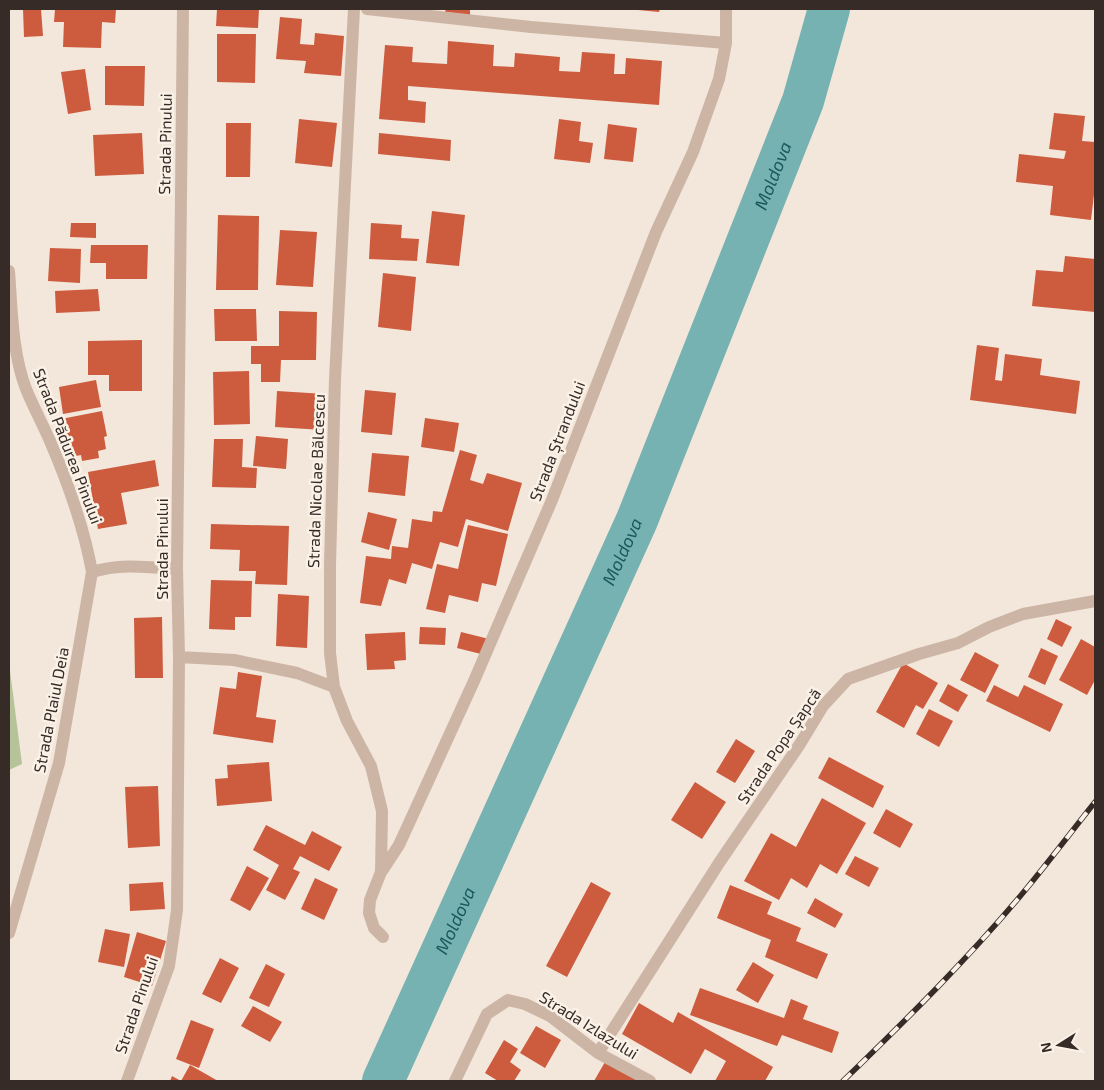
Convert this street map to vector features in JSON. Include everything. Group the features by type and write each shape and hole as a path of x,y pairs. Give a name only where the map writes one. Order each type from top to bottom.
{"street":[{"name":"Strada Pinului","path":"127,1081 169,966 177,910 179,657 177,569 183,9"},
{"name":"Strada Nicolae Bălcescu","path":"354,9 335,379 330,565 330,653 334,687 347,721 371,766 382,811 381,872 370,900 369,913 374,928 383,937"},
{"path":"367,9 726,43"},
{"name":"Strada Ștrandului","path":"381,872 399,845 474,681 552,500 656,232 694,152 718,79 726,43 726,9"},
{"name":"Strada Pădurea Pinului","path":"9,271 15,342 25,387 73,499 88,547 92,572"},
{"path":"92,572 107,567 131,566 177,569"},
{"name":"Strada Plaiul Deia","path":"9,933 59,763 92,572"},
{"name":"Strada Popa Șapcă","path":"598,1053 823,706 848,679 958,643 989,627 1023,614 1095,601"},
{"path":"179,657 234,660 297,673 334,687"},
{"name":"Strada Izlazului","path":"455,1081 487,1014 508,1000 525,1004 550,1016 598,1053 650,1081"}],"green space":[{"path":"9,663 22,764 9,770"}],"building":[{"path":"23,9 41,9 43,36 24,37"},
{"path":"55,9 116,9 115,23 102,22 101,48 63,47 64,22 54,22"},
{"path":"217,9 259,9 258,28 216,26"},
{"path":"446,9 470,9 470,15 445,12"},
{"path":"638,9 660,9 659,12"},
{"path":"280,17 302,19 300,44 314,45 315,33 344,36 341,76 304,73 306,61 276,59"},
{"path":"217,34 256,34 255,83 217,82"},
{"path":"448,41 494,45 493,66 514,67 515,53 560,57 559,71 580,72 582,52 615,54 614,74 625,74 626,58 662,61 659,105 408,86 408,100 426,102 425,123 379,119 385,45 413,47 412,62 447,64"},
{"path":"105,66 145,66 144,106 105,105"},
{"path":"85,69 91,110 68,114 61,72"},
{"path":"1054,113 1085,116 1082,141 1095,142 1095,186 1091,220 1050,215 1053,186 1016,182 1019,154 1064,159 1066,151 1049,149"},
{"path":"299,119 337,123 332,167 295,163"},
{"path":"559,119 581,122 579,141 593,143 590,163 554,159"},
{"path":"226,123 251,123 250,177 226,177"},
{"path":"608,124 637,128 633,162 604,159"},
{"path":"142,133 144,174 95,176 93,135"},
{"path":"379,133 451,140 450,161 378,154"},
{"path":"432,211 465,215 459,266 426,263"},
{"path":"218,215 259,216 258,290 216,290"},
{"path":"71,223 96,223 96,238 70,237"},
{"path":"371,223 402,225 401,238 419,239 417,261 369,259"},
{"path":"280,230 317,232 313,287 276,285"},
{"path":"91,245 148,245 147,279 106,279 106,263 90,263"},
{"path":"50,248 81,249 80,283 48,281"},
{"path":"1065,256 1095,259 1095,312 1032,306 1036,270 1063,272"},
{"path":"383,273 416,277 411,331 378,327"},
{"path":"98,289 100,311 56,313 55,291"},
{"path":"214,309 256,309 257,341 215,341"},
{"path":"279,311 317,312 316,360 281,360 280,382 261,382 261,364 251,364 251,346 279,346"},
{"path":"142,340 142,391 109,391 109,375 88,375 88,341"},
{"path":"977,345 999,348 995,380 1002,381 1005,354 1042,359 1040,375 1080,381 1076,414 970,400"},
{"path":"249,371 250,424 214,425 213,372"},
{"path":"96,380 101,407 63,414 59,387"},
{"path":"365,390 396,393 392,435 361,432"},
{"path":"277,391 325,394 323,430 275,427"},
{"path":"102,411 107,436 104,437 106,449 98,451 99,458 82,461 81,455 71,457 68,440 60,441 56,420"},
{"path":"425,418 459,423 454,452 421,447"},
{"path":"256,436 288,439 286,469 253,466"},
{"path":"214,439 243,439 242,467 257,468 256,488 212,487"},
{"path":"460,450 477,455 470,480 483,484 487,473 522,483 508,531 466,519 458,547 440,542 432,569 412,563 406,584 389,579 381,606 360,603 366,556 391,559 392,546 408,548 412,519 432,522 433,511 442,512"},
{"path":"372,453 409,456 405,496 368,492"},
{"path":"155,460 159,486 121,493 127,524 98,529 88,472"},
{"path":"368,512 397,519 389,550 361,542"},
{"path":"211,524 289,526 287,585 255,584 256,571 239,571 240,550 210,549"},
{"path":"468,525 508,534 496,586 482,583 478,602 449,595 445,613 426,609 437,564 458,569"},
{"path":"211,580 252,581 251,617 235,617 235,630 209,629"},
{"path":"278,594 309,596 307,648 276,646"},
{"path":"162,617 163,678 135,678 134,618"},
{"path":"1056,619 1072,627 1062,647 1047,639"},
{"path":"420,627 446,628 445,645 419,644"},
{"path":"405,632 406,660 394,661 395,669 367,670 365,634"},
{"path":"461,632 489,639 485,655 457,648"},
{"path":"1081,639 1095,647 1095,680 1087,695 1059,680"},
{"path":"1041,648 1058,656 1045,685 1028,677"},
{"path":"975,652 999,665 985,693 960,680"},
{"path":"903,663 938,683 923,709 916,705 904,728 876,712"},
{"path":"238,672 262,676 256,717 276,720 273,743 213,734 220,687 236,689"},
{"path":"948,684 968,695 958,712 939,701"},
{"path":"994,685 1018,697 1024,685 1063,704 1050,732 986,701"},
{"path":"929,709 953,721 939,747 916,734"},
{"path":"736,739 755,751 735,783 716,772"},
{"path":"829,757 884,786 873,808 818,778"},
{"path":"269,762 272,801 217,806 215,779 228,778 227,765"},
{"path":"695,782 726,802 702,839 671,820"},
{"path":"158,786 160,846 128,848 125,787"},
{"path":"822,798 866,823 837,874 820,864 807,888 791,878 779,900 744,881 771,833 796,847"},
{"path":"886,809 913,824 900,848 873,833"},
{"path":"266,825 305,845 312,831 342,847 329,871 300,856 293,869 300,872 285,900 266,890 279,865 253,850"},
{"path":"855,856 879,868 869,887 845,874"},
{"path":"247,866 269,878 250,911 230,900"},
{"path":"315,878 338,889 324,920 301,909"},
{"path":"163,882 165,909 130,911 129,884"},
{"path":"591,882 611,893 567,977 546,966"},
{"path":"730,885 772,902 767,914 801,928 796,941 828,954 817,979 765,957 771,940 717,918"},
{"path":"815,898 843,914 835,928 807,913"},
{"path":"105,929 130,934 124,967 98,962"},
{"path":"137,932 166,941 152,986 124,977"},
{"path":"220,958 239,968 221,1003 202,994"},
{"path":"753,962 774,975 758,1003 736,990"},
{"path":"266,964 285,974 269,1007 249,998"},
{"path":"700,988 784,1018 791,999 808,1006 803,1019 839,1032 832,1053 782,1035 777,1046 690,1015"},
{"path":"639,1003 673,1023 678,1012 773,1067 765,1081 715,1081 726,1061 705,1049 691,1074 622,1034"},
{"path":"253,1006 282,1022 270,1042 241,1026"},
{"path":"191,1020 214,1029 199,1068 176,1059"},
{"path":"536,1026 561,1040 545,1068 520,1053"},
{"path":"504,1040 518,1049 510,1062 521,1070 514,1081 498,1081 485,1073"},
{"path":"605,1062 639,1081 594,1081"},
{"path":"190,1065 218,1081 181,1081"},
{"path":"172,1076 181,1081 170,1081"}],"waterway":[{"name":"Moldova","path":"383,1081 637,520 803,101 829,9"}],"railway":[{"path":"843,1081 983,939 1027,888 1095,802"}]}
